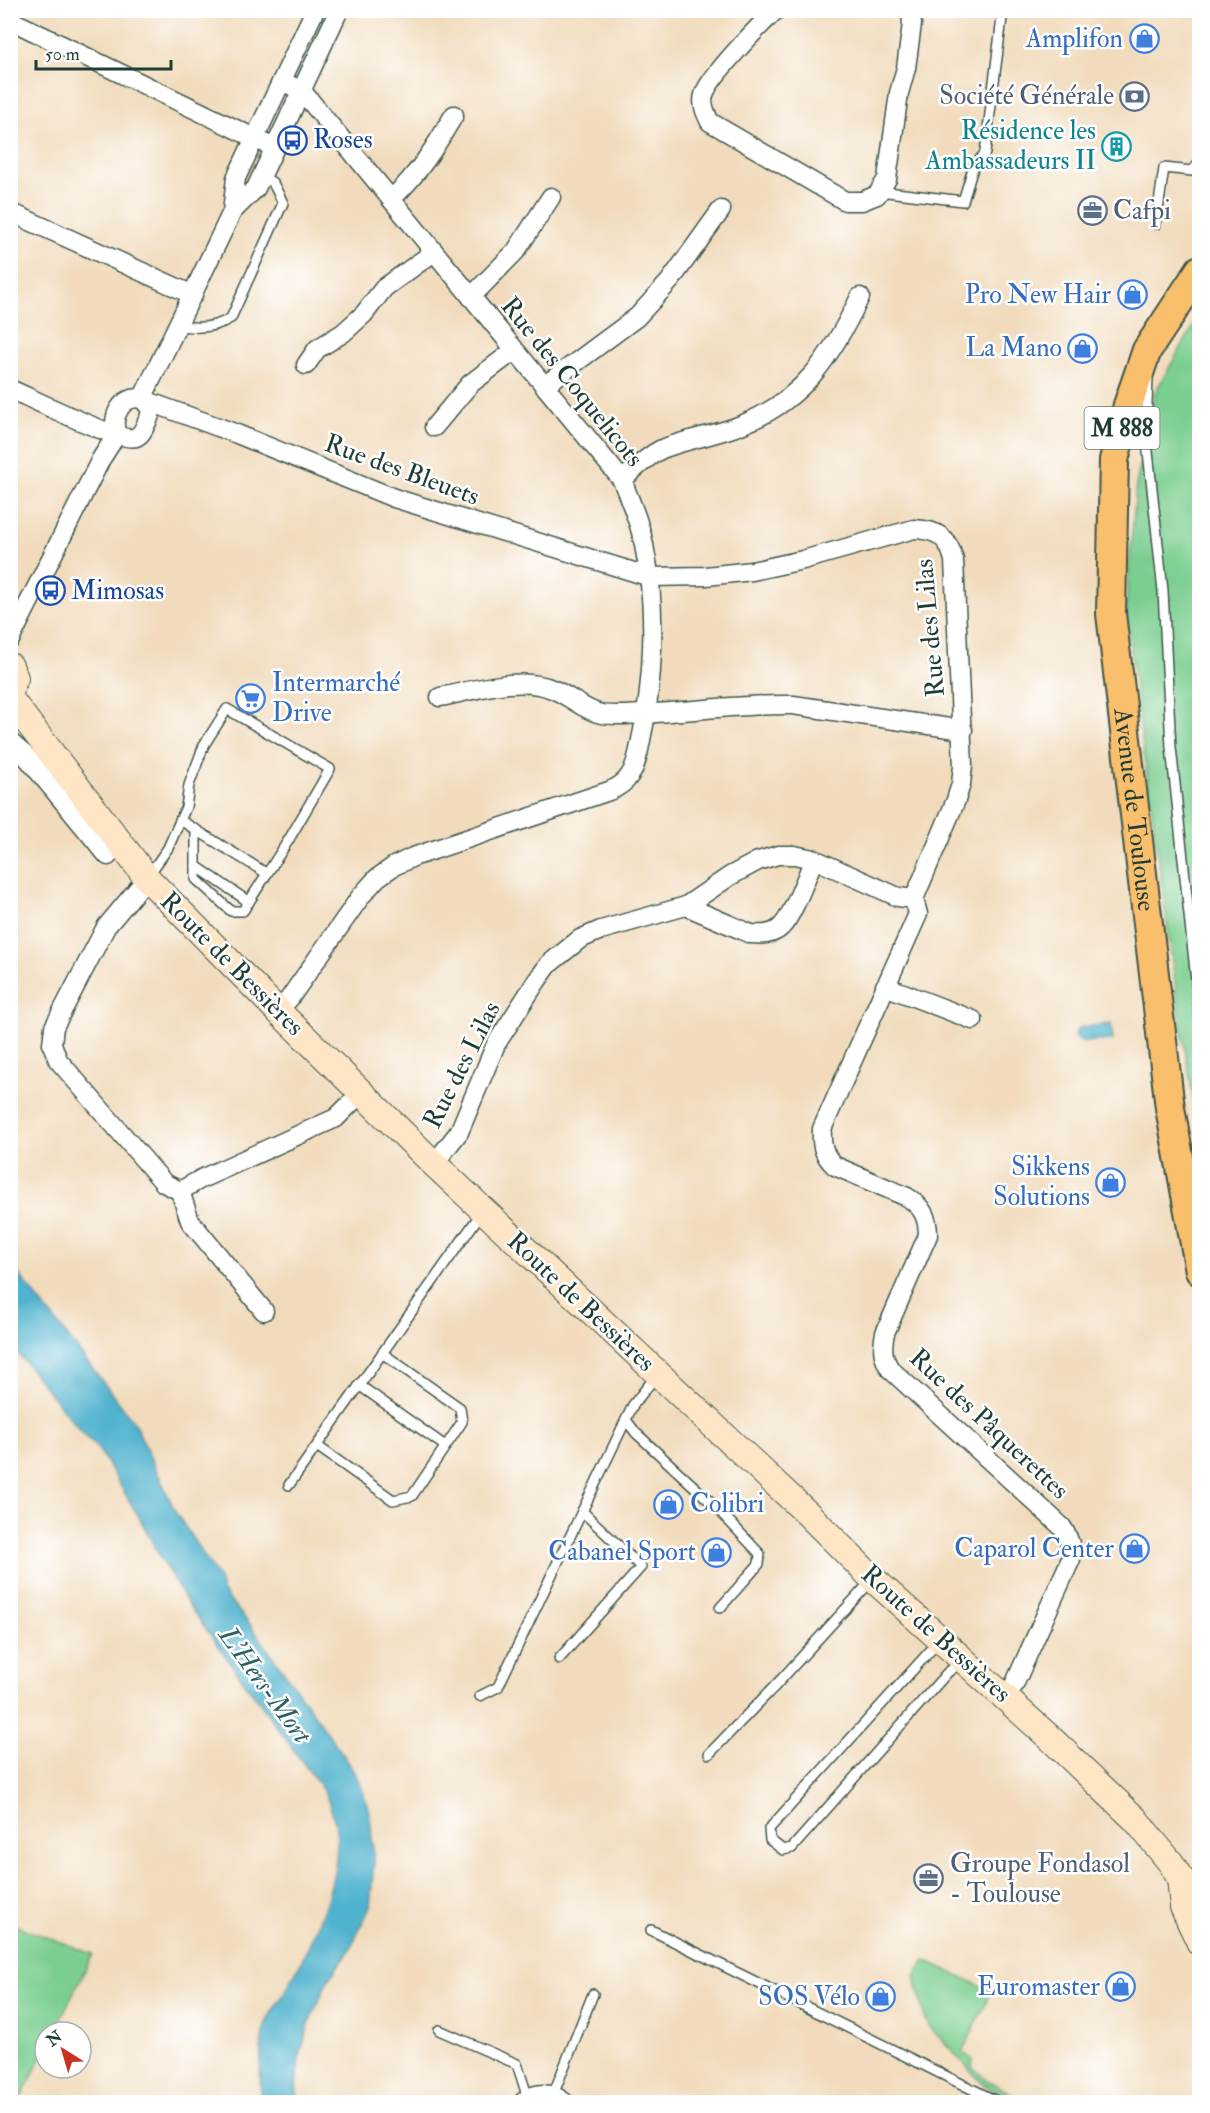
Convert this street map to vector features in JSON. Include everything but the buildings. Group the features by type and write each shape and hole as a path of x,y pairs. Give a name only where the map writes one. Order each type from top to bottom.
{"main road":[{"name":"Avenue de Toulouse","path":"1200,270 1147,350 1128,405 1114,460 1111,614 1170,1108 1200,1271"},
{"path":"10,666 15,678 10,688"},
{"name":"Route de Bessières","path":"10,699 147,878 360,1094 808,1514 873,1579 1050,1738 1135,1819 1171,1863 1180,1878 1200,1896"},
{"name":"Route de Bessières","path":"1180,1878 1183,1907 1200,1943"}],"street":[{"path":"10,389 101,430 129,439 141,433 151,413 150,407 142,399 232,212 236,178 315,10"},
{"path":"776,10 760,24 710,83 703,96 705,110 710,122 845,201 862,201 877,195 887,179 899,93 906,68 912,24 911,10"},
{"path":"232,212 256,189 302,91 335,12"},
{"path":"10,20 275,148"},
{"name":"Rue des Coquelicots","path":"278,1011 289,999 361,896 377,878 394,866 413,857 619,787 629,777 635,766 647,714 652,626 650,577 638,521 622,480 302,91 282,81"},
{"path":"391,199 409,183 434,150 454,115"},
{"path":"471,297 516,251 551,197"},
{"path":"544,386 637,317 670,281 721,210"},
{"path":"10,212 193,295"},
{"path":"306,365 317,349 343,333 364,314 384,288 434,252"},
{"path":"622,480 660,450 741,425 791,396 815,372 839,340 860,297"},
{"path":"434,427 470,384 515,350"},
{"name":"Rue des Bleuets","path":"142,399 237,434 394,498 650,577"},
{"path":"10,640 101,459 117,434"},
{"name":"Rue des Lilas","path":"434,1164 459,1132 496,1044 549,964 580,939 601,930 687,906 714,885 758,861 778,855 814,859 898,897 914,900 956,800 961,784 963,730 954,560 951,549 943,537 929,530 914,530 803,560 752,571 706,576 650,577"},
{"path":"440,697 513,684 528,684 552,689 601,714 647,714 766,704 793,705 963,730"},
{"path":"10,742 26,755 108,856"},
{"path":"687,906 751,934 772,933 782,926 788,917 814,859"},
{"path":"147,878 106,927 54,1027 52,1044 58,1060 164,1183 180,1191 190,1221 264,1311"},
{"name":"Rue des Pâquerettes","path":"914,900 918,914 822,1129 821,1144 826,1158 835,1166 917,1203 928,1222 928,1235 885,1333 882,1347 884,1359 890,1369 1062,1527 1072,1549 1067,1570 1014,1685 1005,1698"},
{"path":"885,986 973,1020"},
{"path":"180,1191 201,1179 336,1118 360,1094"},
{"path":"525,2100 539,2094 559,2099"}],"lane":[{"path":"879,191 963,201 974,168 985,153 1003,10"},
{"path":"1156,224 1164,168 1192,171 1200,162"},
{"path":"178,325 192,328 220,325 231,318 283,203 273,183 262,176"},
{"name":"Avenue de Toulouse","path":"1147,350 1149,385 1146,433 1163,591 1171,747 1200,1017"},
{"path":"147,878 168,848 186,807 189,785 204,745 226,709 330,769 243,911 231,911 196,879 196,830"},
{"path":"180,820 266,873"},
{"path":"196,866 249,902"},
{"path":"289,1485 483,1210"},
{"path":"317,1446 393,1500 412,1496 462,1422 460,1408 382,1353"},
{"path":"480,1696 498,1687 633,1405 658,1374"},
{"path":"359,1385 446,1446"},
{"path":"626,1420 636,1434 713,1504 760,1554 759,1564 720,1608"},
{"path":"559,1659 641,1567 582,1511"},
{"path":"709,1754 873,1579"},
{"path":"940,1639 769,1829 770,1840 783,1850 792,1848 947,1673 963,1660"},
{"path":"651,1930 998,2103"},
{"path":"559,2099 593,1994"},
{"path":"439,2030 517,2064 525,2100"}],"green space":[{"path":"1199,317 1199,1121 1182,1033 1126,607 1136,485 1155,392"},
{"path":"11,1924 93,1954 60,2020 33,2020 33,2074 19,2102 10,2102"},
{"path":"925,1960 992,1991 962,2052 973,2060 972,2067 987,2080 1010,2093 1007,2098 983,2084 929,2026 915,1977"}],"water":[{"path":"1111,1024 1113,1040 1082,1042 1075,1037 1077,1029 1082,1027"},
{"name":"L'Hers-Mort","path":"11,1264 134,1422 176,1513 219,1579 222,1591 251,1626 347,1760 361,1785 370,1814 374,1861 370,1907 349,1951 328,1980 310,2021 299,2058 296,2086 299,2102 260,2102 261,2044 266,2023 308,1947 332,1882 337,1839 331,1809 325,1793 190,1607 99,1450 77,1427 11,1345"}],"place":[{"name":"Amplifon","path":"1144,39"},
{"name":"Société Générale","path":"1135,96"},
{"name":"Roses","path":"292,140"},
{"name":"Résidence les Ambassadeurs II","path":"1117,146"},
{"name":"Cafpi","path":"1092,211"},
{"name":"Pro New Hair","path":"1132,295"},
{"name":"La Mano","path":"1083,348"},
{"name":"Mimosas","path":"50,591"},
{"name":"Intermarché Drive","path":"251,698"},
{"name":"Sikkens Solutions","path":"1111,1182"},
{"name":"Colibri","path":"669,1504"},
{"name":"Caparol Center","path":"1135,1549"},
{"name":"Cabanel Sport","path":"717,1552"},
{"name":"Groupe Fondasol - Toulouse","path":"929,1879"},
{"name":"Euromaster","path":"1121,1987"},
{"name":"SOS Vélo","path":"881,1997"}]}
